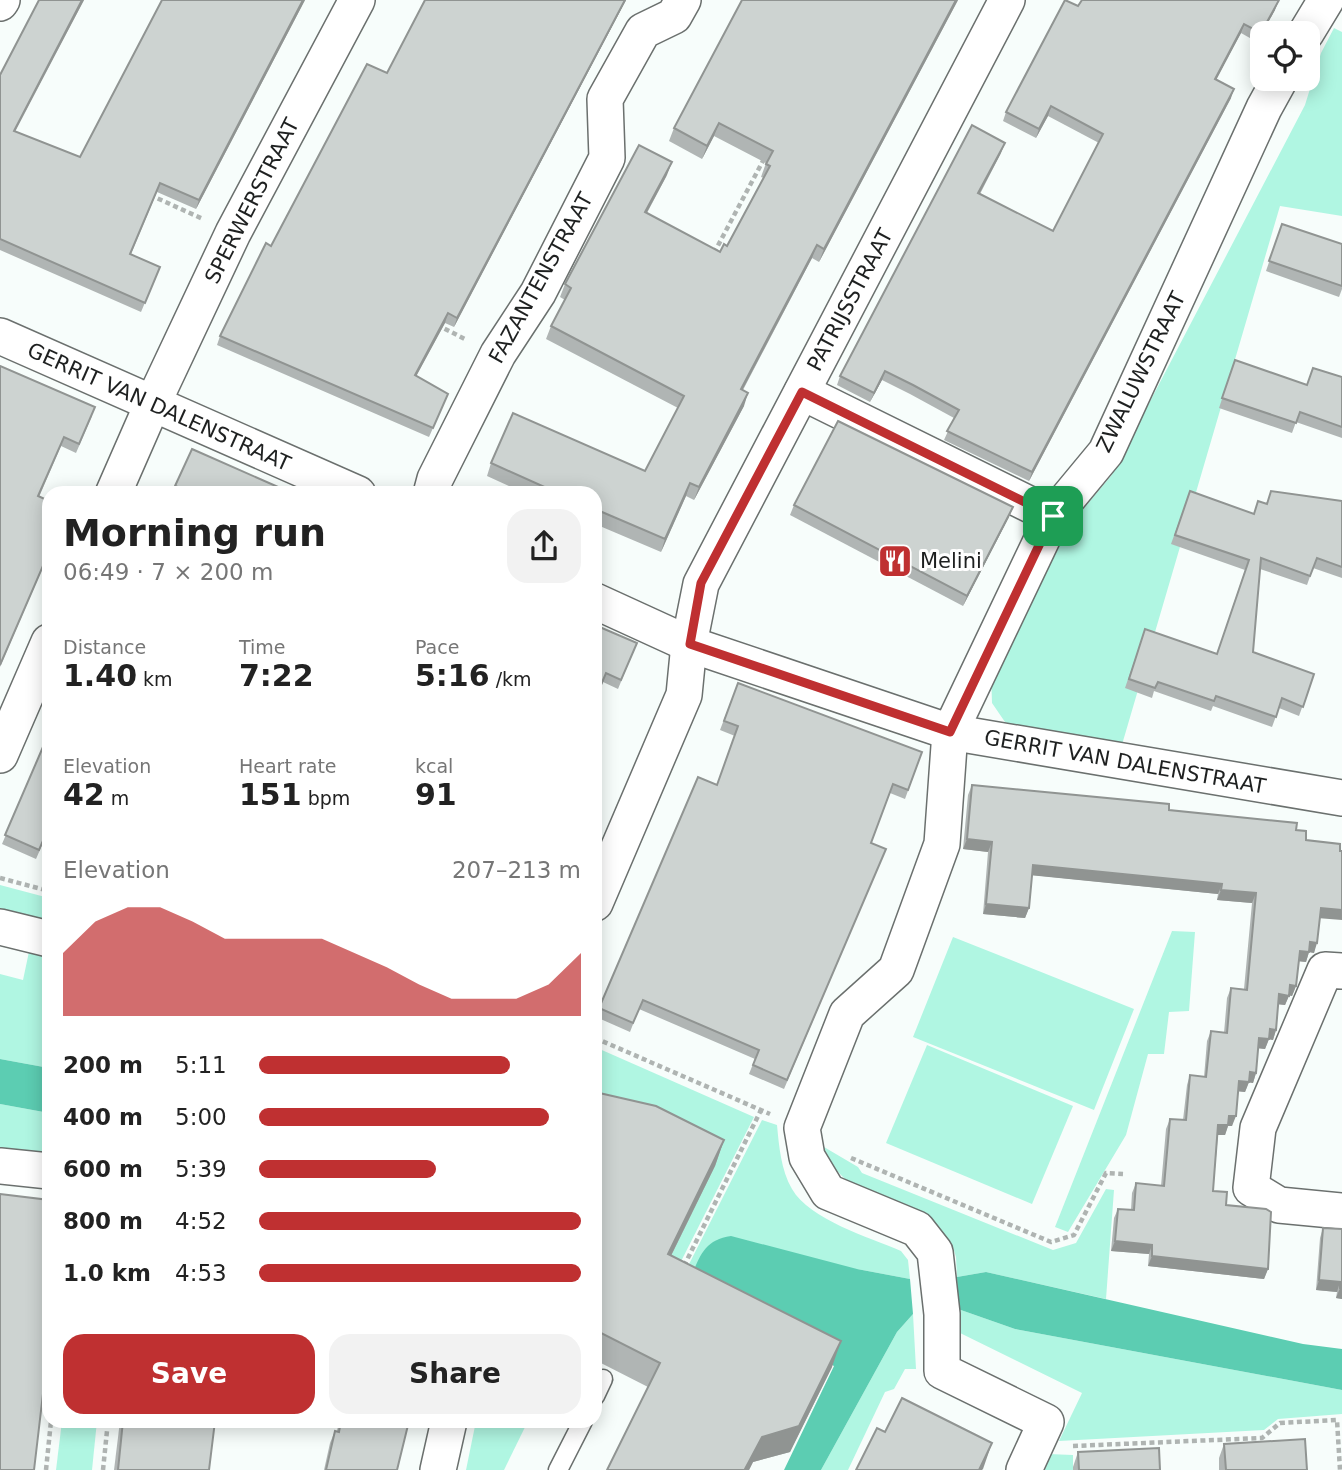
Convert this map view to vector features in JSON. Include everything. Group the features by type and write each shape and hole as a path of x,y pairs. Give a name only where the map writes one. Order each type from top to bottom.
{"street":[{"name":"SPERWERSTRAAT","path":"117,486 233,233 356,0"},
{"name":"FAZANTENSTRAAT","path":"433,486 498,354 538,293 607,158 605,99 643,30 674,16 683,0"},
{"name":"PATRIJSSTRAAT","path":"602,887 684,695 701,583 1007,0"},
{"path":"1313,21 1326,0"},
{"name":"ZWALUWSTRAAT","path":"950,732 1053,516 1106,452 1273,91"},
{"name":"GERRIT VAN DALENSTRAAT","path":"0,337 339,486"},
{"path":"802,392 1053,516"},
{"name":"GERRIT VAN DALENSTRAAT","path":"602,604 690,644 950,732 1342,799"},
{"path":"0,755 42,658"},
{"path":"950,732 942,844 896,970 847,1014 802,1128 807,1157 828,1192 917,1229 934,1252 942,1314 942,1371 1046,1422 1029,1459"},
{"path":"0,928 42,937"},
{"path":"1342,971 1325,970 1258,1128 1251,1188 1279,1205 1342,1211"},
{"path":"0,1166 42,1170"},
{"path":"438,1470 447,1428"}],"lane":[{"path":"558,1470 579,1428"}],"path":[{"path":"713,257 770,147"},
{"path":"0,878 42,889"},
{"path":"602,1041 802,1128 853,1160 1051,1242 1074,1235 1106,1173 1123,1174"},
{"path":"680,1275 761,1110"},
{"path":"1029,1459 1262,1438 1280,1423 1337,1420 1340,1470"},
{"path":"46,1470 50,1428"},
{"path":"103,1470 107,1428"}],"shaded area":[{"path":"1334,28 1342,32 1342,216 1280,206 1121,748 1049,739 1005,722 992,703 991,672 1073,521 1111,476 1305,105 1309,91 1320,91 1321,53"},
{"path":"0,885 42,896 42,927 0,917"},
{"path":"1172,931 1195,932 1189,1011 1169,1012 1164,1054 1148,1054 1126,1135 1068,1232 1055,1227"},
{"path":"953,937 1134,1009 1094,1110 913,1037"},
{"path":"30,947 42,950 42,1067 0,1059 0,974 23,980"},
{"path":"927,1045 1073,1106 1032,1204 886,1143"},
{"path":"602,1050 754,1117 663,1297 602,1137"},
{"path":"0,1059 42,1067 42,1112 0,1104"},
{"path":"0,1104 42,1112 42,1156 0,1151"},
{"path":"762,1120 777,1125 785,1174 801,1200 826,1219 901,1251 908,1260 910,1279 857,1269 687,1285 680,1282"},
{"path":"824,1147 858,1167 862,1173 1053,1250 1076,1243 1106,1189 1114,1190 1106,1299 986,1272 957,1277 952,1244 940,1231 904,1205 847,1181 827,1161"},
{"path":"731,1236 857,1269 910,1279 913,1314 897,1332 821,1470 784,1470 834,1366 687,1286 707,1247 721,1238"},
{"path":"986,1272 1303,1344 1342,1349 1342,1390 1015,1329 958,1309 957,1277"},
{"path":"958,1309 1015,1329 1342,1390 1342,1414 1278,1419 1264,1430 1059,1441 1082,1393 958,1332"},
{"path":"913,1314 916,1369 905,1369 894,1389 885,1392 848,1470 821,1470 897,1332"},
{"path":"61,1428 96,1428 92,1470 56,1470"},
{"path":"475,1428 525,1428 504,1470 466,1470"},
{"path":"1048,1454 1073,1455 1073,1470 1040,1470"}],"building":[{"path":"39,0 82,0 14,131 80,157 162,0 303,0 199,200 160,183 130,254 160,267 145,303 0,239 0,75"},
{"path":"425,0 625,0 457,318 448,313 415,375 448,394 433,428 220,336 266,243 271,246 367,64 387,73"},
{"path":"742,0 956,0 824,249 817,245 741,389 748,393 699,487 690,483 665,539 602,512 602,486 542,486 491,463 513,413 645,471 684,396 551,326 571,288 565,284 639,145 672,162 645,212 720,252 724,244 727,246 770,166 766,164 773,151 719,123 707,146 674,128"},
{"path":"1065,0 1078,6 1082,0 1279,0 1268,21 1250,21 1250,27 1244,24 1215,79 1234,89 1032,472 947,431 959,410 885,371 874,393 840,376 972,125 1005,143 978,193 1053,231 1103,134 1051,106 1039,129 1006,112"},
{"path":"1282,224 1342,244 1342,286 1269,261"},
{"path":"1235,360 1307,385 1313,368 1342,377 1342,427 1300,412 1296,423 1222,398"},
{"path":"0,366 95,407 79,444 64,437 38,496 42,498 42,568 0,665"},
{"path":"838,421 1013,507 967,596 794,505"},
{"path":"192,449 276,486 175,486"},
{"path":"1190,491 1254,514 1258,501 1267,504 1271,491 1342,501 1342,567 1317,558 1310,576 1261,558 1253,652 1314,674 1303,707 1282,698 1276,717 1216,696 1214,701 1158,682 1155,688 1129,679 1145,629 1217,654 1249,560 1175,535"},
{"path":"602,628 637,643 621,680 606,673 602,682"},
{"path":"738,683 922,752 908,790 893,784 871,843 886,849 787,1080 753,1065 759,1050 643,1000 633,1023 602,1009 602,1001 698,777 717,785 738,726 724,721"},
{"path":"42,749 42,843 39,850 5,835"},
{"path":"972,785 1169,804 1169,810 1297,823 1296,830 1306,831 1306,840 1340,844 1342,910 1321,908 1317,943 1310,942 1309,952 1300,951 1296,986 1290,985 1289,996 1279,994 1276,1030 1270,1029 1269,1039 1259,1038 1256,1073 1250,1072 1249,1082 1239,1081 1236,1116 1229,1116 1228,1125 1218,1125 1213,1191 1227,1192 1226,1205 1266,1209 1271,1212 1268,1269 1152,1256 1152,1245 1115,1241 1118,1209 1134,1210 1136,1183 1164,1186 1170,1119 1186,1120 1190,1075 1206,1077 1211,1031 1227,1033 1231,988 1247,990 1256,893 1221,890 1222,884 1033,865 1029,908 986,904 992,842 967,839"},
{"path":"602,1094 656,1106 724,1140 668,1254 841,1341 799,1426 762,1437 745,1470 607,1470 660,1363 602,1334"},
{"path":"0,1194 42,1199 42,1402 34,1470 0,1470"},
{"path":"1323,1228 1342,1229 1342,1288 1340,1282 1319,1280"},
{"path":"902,1398 992,1443 979,1470 856,1470 877,1428 885,1432"},
{"path":"122,1428 214,1428 209,1470 118,1470"},
{"path":"340,1428 407,1428 397,1470 326,1470 335,1431 339,1432"},
{"path":"1305,1439 1307,1470 1226,1470 1224,1444"},
{"path":"1159,1448 1160,1470 1079,1470 1078,1452"}],"place":[{"name":"Melini","path":"895,561"}],"route":[{"path":"802,392 1053,516 950,732 690,644 701,583 802,392"}]}
